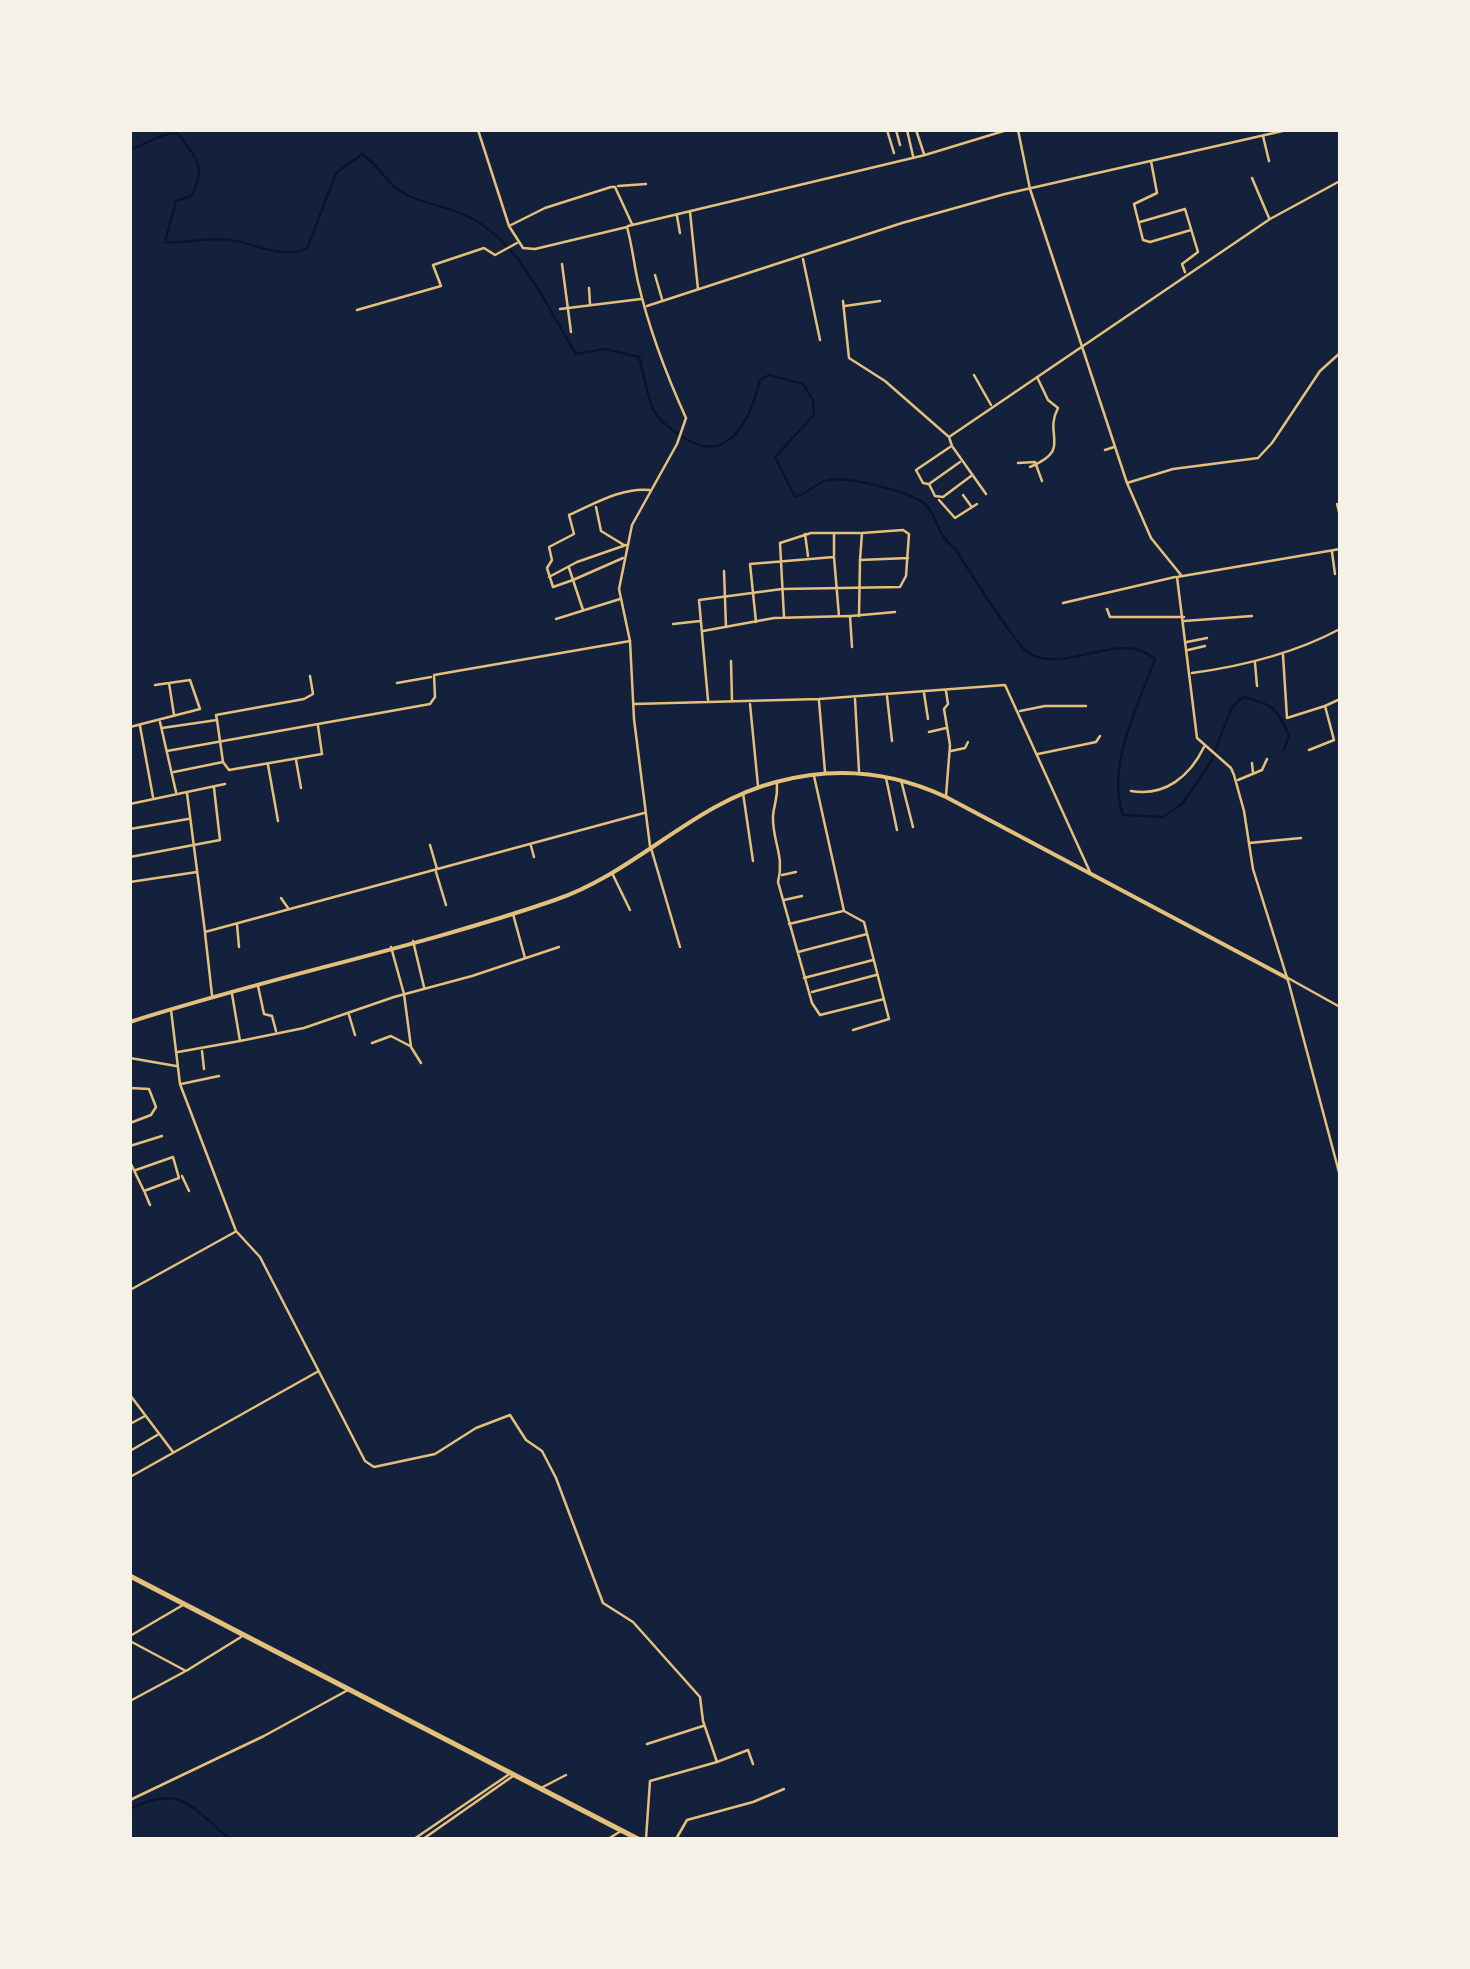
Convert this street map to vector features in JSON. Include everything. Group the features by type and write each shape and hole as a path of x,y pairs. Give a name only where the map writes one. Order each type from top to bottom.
{"highway":[{"path":"130,1576 638,1839"}],"main road":[{"path":"130,1022 212,995 556,900 612,872 743,793 813,774 860,772 900,779 946,796 1287,978"}],"street":[{"path":"478,130 517,243 534,250 914,158 1007,130"},
{"path":"887,130 894,153"},
{"path":"896,130 900,145"},
{"path":"906,130 914,158"},
{"path":"916,130 925,155"},
{"path":"1018,130 1030,189 1127,483 1151,538 1180,576 1196,734 1233,771 1257,886 1287,978 1340,1176"},
{"path":"645,306 902,223 1150,160 1287,130"},
{"path":"1263,135 1270,161"},
{"path":"1150,160 1158,191 1134,203 1142,238 1147,242 1191,230"},
{"path":"1252,178 1270,219"},
{"path":"949,437 1270,219 1340,180"},
{"path":"510,226 545,208 630,182 646,184"},
{"path":"615,187 633,225"},
{"path":"1138,222 1183,209 1198,252 1182,264 1186,275"},
{"path":"690,211 698,290"},
{"path":"676,214 680,233"},
{"path":"627,227 666,374 686,418 626,546 620,600 630,642 633,704 650,848 680,947"},
{"path":"357,310 441,286 433,264 477,249 484,248 495,255 517,243"},
{"path":"802,258 820,340"},
{"path":"562,264 572,332"},
{"path":"655,275 662,300"},
{"path":"588,288 591,305"},
{"path":"560,309 643,298"},
{"path":"880,301 843,304 849,358 885,381 949,437 961,461 986,494"},
{"path":"1127,483 1173,469 1258,458 1320,371 1340,352"},
{"path":"974,375 992,406"},
{"path":"1030,467 1048,459 1055,450 1053,420 1058,410 1036,376"},
{"path":"952,446 916,470 953,518 975,505 963,495"},
{"path":"1105,450 1116,447"},
{"path":"1018,462 1029,460 1037,464 1042,480"},
{"path":"929,484 961,461"},
{"path":"938,498 972,476"},
{"path":"623,558 553,587 547,566 552,559 549,547 574,534 569,515 626,492 650,490"},
{"path":"595,504 601,531 626,546"},
{"path":"1336,504 1340,516"},
{"path":"834,531 839,616"},
{"path":"700,600 782,588 902,586 908,532 834,531 805,534 780,543 780,560 782,588 784,618"},
{"path":"859,616 862,533"},
{"path":"805,534 808,558"},
{"path":"549,577 568,566 626,546"},
{"path":"1064,603 1180,576 1340,550"},
{"path":"1332,551 1335,574"},
{"path":"756,622 750,564 834,557"},
{"path":"860,560 908,558"},
{"path":"568,566 583,610"},
{"path":"724,571 726,628"},
{"path":"698,590 708,702"},
{"path":"556,618 620,600"},
{"path":"1107,609 1110,617 1252,616"},
{"path":"702,631 784,618 896,612"},
{"path":"850,616 852,647"},
{"path":"673,624 701,621"},
{"path":"1190,673 1255,662 1312,644 1340,629"},
{"path":"1187,642 1207,638"},
{"path":"397,683 630,642"},
{"path":"1188,650 1205,646"},
{"path":"1282,654 1287,718 1340,699"},
{"path":"731,661 732,702"},
{"path":"1255,662 1257,686"},
{"path":"310,676 313,692 309,697 216,714 224,762 230,770 322,754 318,725"},
{"path":"167,750 432,703 433,677"},
{"path":"154,685 191,680 202,722"},
{"path":"169,682 174,716"},
{"path":"633,704 818,700 1005,686 1090,872"},
{"path":"946,690 948,704 944,709 950,752 946,796"},
{"path":"924,692 928,718"},
{"path":"887,694 892,741"},
{"path":"854,696 860,772"},
{"path":"818,700 825,774"},
{"path":"750,701 758,787"},
{"path":"1019,712 1045,706 1086,706"},
{"path":"1310,750 1334,740 1325,706"},
{"path":"130,727 200,709"},
{"path":"160,720 176,794"},
{"path":"162,728 217,720"},
{"path":"139,724 154,798"},
{"path":"929,732 948,728"},
{"path":"1036,754 1096,742 1100,736"},
{"path":"950,752 965,748 968,742"},
{"path":"1132,792 1156,792 1179,780 1205,747"},
{"path":"296,758 301,788"},
{"path":"1236,781 1262,770 1267,759"},
{"path":"172,772 224,762"},
{"path":"1252,763 1252,774"},
{"path":"268,764 278,821"},
{"path":"813,774 844,911"},
{"path":"886,776 897,830"},
{"path":"900,779 913,827"},
{"path":"776,782 778,803 773,815 783,867 782,900 808,993 820,1015 884,999"},
{"path":"130,794 131,804 225,784"},
{"path":"130,857 221,838 214,788"},
{"path":"187,792 212,995"},
{"path":"743,793 753,860"},
{"path":"205,932 644,813"},
{"path":"130,829 189,819"},
{"path":"1248,843 1301,838"},
{"path":"530,844 534,858"},
{"path":"430,845 446,906"},
{"path":"130,882 198,872"},
{"path":"612,872 630,910"},
{"path":"780,876 796,872"},
{"path":"186,874 197,884"},
{"path":"782,900 802,896"},
{"path":"281,898 288,909"},
{"path":"789,924 844,911 864,922 889,1021 853,1030"},
{"path":"512,912 525,958"},
{"path":"236,923 239,946"},
{"path":"796,952 867,934"},
{"path":"412,941 424,989"},
{"path":"391,947 404,994 411,1047 421,1062"},
{"path":"176,1052 304,1028 559,947"},
{"path":"804,978 874,960"},
{"path":"808,993 878,974"},
{"path":"1287,978 1340,1007"},
{"path":"258,984 264,1014 272,1016 276,1032"},
{"path":"231,992 240,1041"},
{"path":"1331,1002 1340,998"},
{"path":"171,1009 180,1084 236,1231 260,1257 364,1461 371,1466 435,1454 476,1428 510,1415 526,1440 542,1451 556,1478 604,1602 633,1622 700,1697 718,1762"},
{"path":"348,1014 355,1035"},
{"path":"372,1043 390,1036 411,1047"},
{"path":"202,1048 204,1069"},
{"path":"130,1058 178,1066"},
{"path":"180,1084 219,1076"},
{"path":"130,1088 149,1089 156,1107 151,1114 130,1123"},
{"path":"130,1146 162,1136"},
{"path":"136,1170 173,1157 180,1177"},
{"path":"130,1162 150,1205"},
{"path":"144,1190 184,1176 190,1191"},
{"path":"130,1290 236,1231"},
{"path":"130,1476 318,1372"},
{"path":"130,1396 174,1453"},
{"path":"130,1424 145,1416"},
{"path":"130,1450 159,1434"},
{"path":"184,1605 130,1639 186,1671"},
{"path":"130,1701 243,1636"},
{"path":"130,1800 350,1690"},
{"path":"647,1744 705,1726"},
{"path":"646,1839 649,1782 748,1750 753,1764"},
{"path":"692,1770 696,1780"},
{"path":"414,1839 512,1774"},
{"path":"422,1839 512,1774"},
{"path":"540,1789 566,1774"},
{"path":"676,1839 687,1820 784,1789"},
{"path":"608,1839 622,1831"}],"waterway":[{"path":"130,149 177,133 197,162 196,186 191,196 176,201 165,242 221,239 286,252 307,249 336,173 362,154 400,191 473,219 506,245 532,279 576,354 605,349 639,357 657,415 675,432 699,445 713,446 735,434 751,409 760,380 769,375 803,384 813,400 814,415 775,457 795,497 824,481 837,479 908,495 930,510 944,537 1027,652 1058,659 1125,648 1155,659 1121,756 1118,776 1123,815 1163,817 1182,804 1210,763 1232,707 1243,697 1261,702 1277,713 1289,735 1284,750"},
{"path":"130,1809 162,1798 174,1799 195,1809 230,1839"},
{"path":"269,1839 281,1839"}]}
